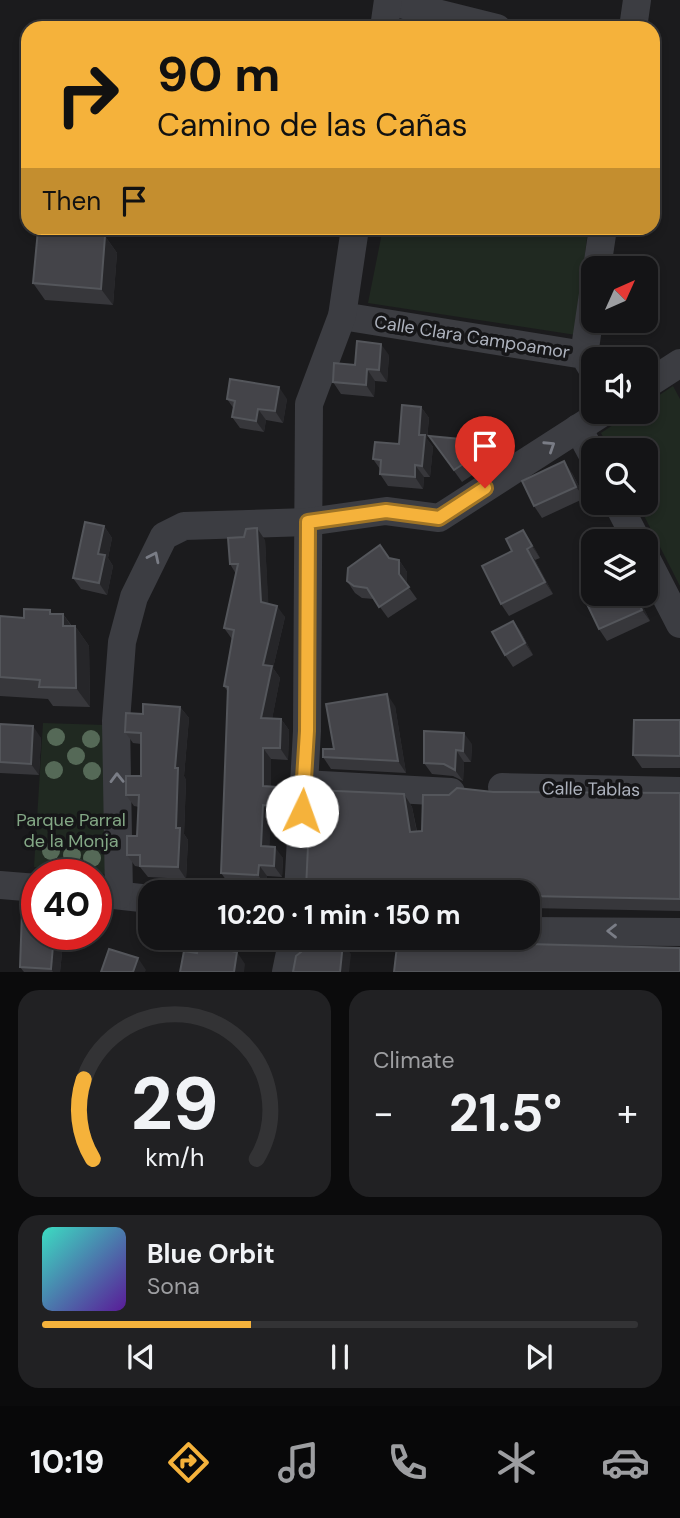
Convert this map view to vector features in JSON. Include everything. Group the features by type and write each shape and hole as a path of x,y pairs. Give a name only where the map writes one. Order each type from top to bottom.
{"street":[{"path":"634,21 637,0"},
{"path":"386,10 454,21"},
{"path":"299,880 303,784 309,404 342,316 354,235"},
{"path":"599,256 602,235"},
{"name":"Calle Clara Campoamor","path":"342,316 581,361"},
{"path":"658,377 680,363"},
{"path":"109,859 122,642 134,597 164,536 184,526 308,522 386,511 439,518 584,424"},
{"path":"578,428 583,438"},
{"path":"658,581 680,624"},
{"path":"303,784 451,792"},
{"name":"Calle Tablas","path":"502,787 680,791"},
{"path":"0,886 21,887"},
{"path":"112,895 138,898"},
{"path":"540,931 680,932"},
{"path":"286,972 291,950"}],"green space":[{"path":"382,235 587,235 585,256 581,256 581,290 576,335 368,303"},
{"path":"673,386 680,399 680,586 658,543 658,529 651,529 644,515 658,515 658,438 604,438 601,433 614,424 658,424 658,396"},
{"name":"Parque Parral de la Monja","path":"43,723 105,725 106,859 34,859"}],"building":[{"path":"38,235 105,236 101,289 33,283"},
{"path":"357,341 381,344 379,370 367,369 366,385 333,382 334,363 355,365"},
{"path":"230,379 279,387 275,411 258,409 256,421 232,417 235,401 227,399"},
{"path":"402,405 421,407 419,435 425,435 422,466 415,465 415,477 380,474 381,460 373,459 375,442 399,444"},
{"path":"489,422 500,440 454,470 429,436 461,439"},
{"path":"564,461 576,487 534,506 522,481"},
{"path":"85,522 104,526 98,554 105,555 99,583 73,578"},
{"path":"257,528 261,602 277,606 263,665 272,666 261,718 281,719 280,748 263,748 263,786 277,787 276,806 263,805 261,846 275,847 274,866 259,865 258,875 221,873 228,687 224,686 234,630 224,628 238,564 230,564 228,538 244,537 246,529"},
{"path":"523,530 532,546 527,549 545,582 501,604 482,566 512,551 506,539"},
{"path":"380,545 389,558 399,560 399,574 409,587 379,607 367,588 354,586 347,581 348,568"},
{"path":"588,606 640,606 642,610 599,629"},
{"path":"24,609 50,610 50,614 63,614 63,626 75,626 76,688 39,687 40,680 0,677 0,616 24,618"},
{"path":"513,621 525,643 505,655 492,632"},
{"path":"387,694 398,761 323,757 323,749 334,749 326,704"},
{"path":"143,704 180,707 175,768 178,768 176,828 180,828 178,867 140,866 140,855 127,855 127,836 137,836 139,795 126,795 126,776 141,776 141,733 125,732 126,713 143,714"},
{"path":"634,720 680,720 680,756 633,755"},
{"path":"0,724 33,726 31,764 0,762"},
{"path":"424,731 464,733 463,751 456,750 455,770 444,764 424,763"},
{"path":"457,788 493,792 680,793 680,899 540,896 540,880 306,880 310,803 315,803 315,790 404,794 410,832 422,831 423,795 449,795"},
{"path":"21,940 21,950 53,950 51,969 20,967"},
{"path":"540,944 680,948 680,972 394,972 397,950 540,950"},
{"path":"109,950 138,958 133,972 101,972"},
{"path":"198,950 237,952 234,972 180,972 184,951 197,953"},
{"path":"304,950 342,950 340,972 293,972 296,956"}],"route":[{"path":"302,811 307,731 308,522 386,511 439,518 485,488"}]}
